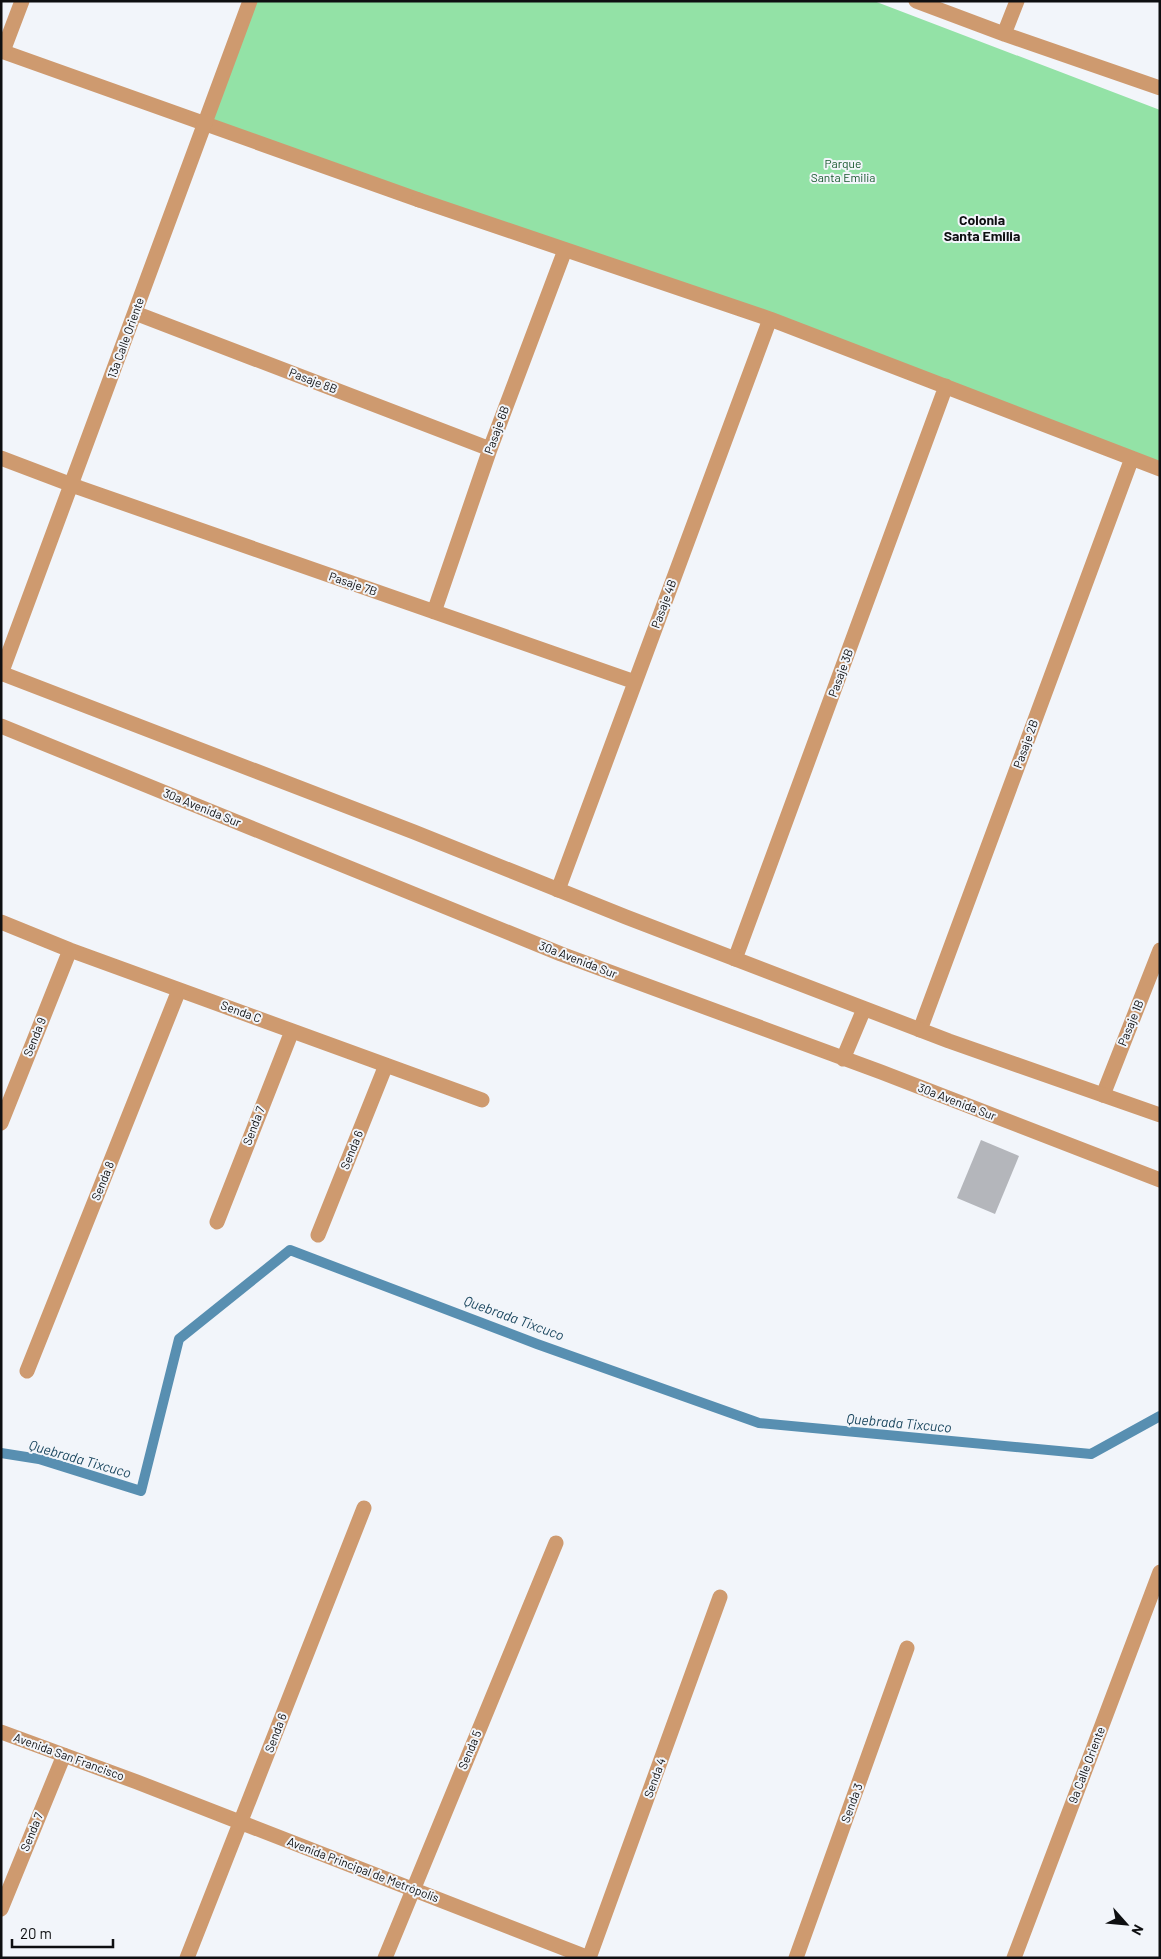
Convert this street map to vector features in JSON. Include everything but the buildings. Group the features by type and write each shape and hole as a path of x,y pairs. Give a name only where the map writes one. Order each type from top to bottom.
{"street":[{"path":"22,1 2,51 419,200 770,319 1160,469"},
{"name":"13a Calle Oriente","path":"1,673 250,1"},
{"path":"916,1 1004,34 1160,88"},
{"path":"1004,34 1018,1"},
{"name":"Pasaje 6B","path":"434,612 490,449 565,250"},
{"name":"Pasaje 8B","path":"135,313 490,449"},
{"name":"Pasaje 4B","path":"558,890 770,319"},
{"name":"Pasaje 3B","path":"735,960 946,386"},
{"name":"Pasaje 7B","path":"1,458 72,485 635,682"},
{"name":"Pasaje 2B","path":"920,1030 1132,458"},
{"path":"1,673 414,832 735,960 920,1030 1160,1115"},
{"name":"30a Avenida Sur","path":"1,726 561,954 1160,1180"},
{"name":"Senda C","path":"1,922 70,950 482,1100"},
{"name":"Senda 9","path":"1,1123 70,950"},
{"name":"Pasaje 1B","path":"1103,1095 1160,950"},
{"name":"Senda 8","path":"27,1371 180,990"},
{"path":"843,1059 864,1008"},
{"name":"Senda 7","path":"217,1222 292,1030"},
{"name":"Senda 6","path":"318,1235 386,1064"},
{"name":"Senda 6","path":"188,1958 364,1508"},
{"name":"Senda 5","path":"385,1958 556,1543"},
{"name":"9a Calle Oriente","path":"1014,1958 1160,1572"},
{"name":"Senda 4","path":"589,1958 720,1597"},
{"name":"Senda 3","path":"796,1958 907,1648"},
{"name":"Avenida San Francisco","path":"1,1732 137,1782"},
{"name":"Senda 7","path":"1,1909 64,1755"},
{"name":"Avenida Principal de Metrópolis","path":"137,1782 589,1958"}],"green space":[{"name":"Parque Santa Emilia","path":"250,1 874,1 1160,110 1160,468 1015,413 204,122"}],"waterway":[{"name":"Quebrada Tixcuco","path":"1,1453 39,1459 141,1491 179,1339 290,1250 537,1344 759,1423 1091,1454 1160,1416"}],"district":[{"name":"Colonia Santa Emilia","path":"982,228"}]}
